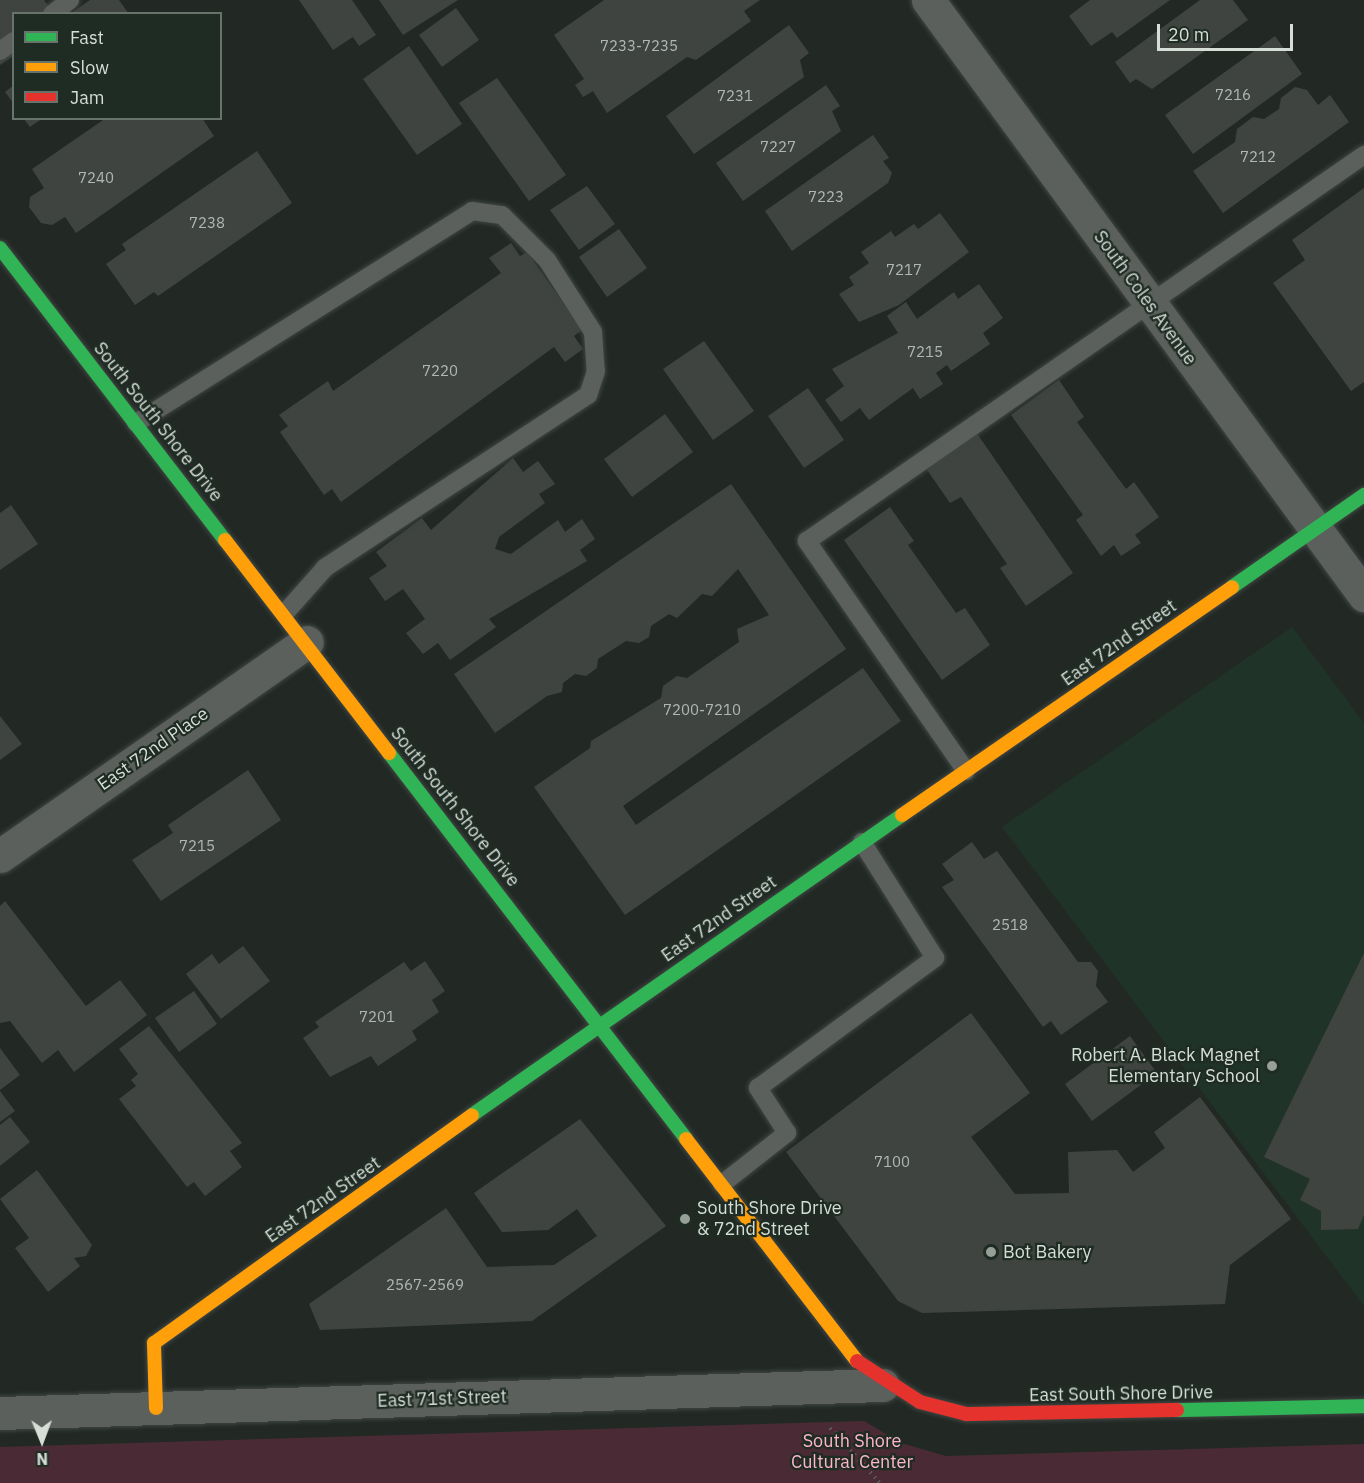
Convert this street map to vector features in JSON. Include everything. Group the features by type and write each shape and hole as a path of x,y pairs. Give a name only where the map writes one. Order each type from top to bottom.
{"main road":[{"name":"South South Shore Drive","path":"0,248 285,613 846,1348 883,1385"},
{"name":"East 72nd Street","path":"156,1408 154,1343 600,1024 1364,495"},
{"name":"East South Shore Drive","path":"883,1385 966,1414 1364,1406"}],"street":[{"name":"South Coles Avenue","path":"927,0 1364,595"},
{"name":"East 72nd Place","path":"0,856 306,642"},
{"name":"East 71st Street","path":"0,1413 883,1385"}],"lane":[{"path":"55,12 70,0"},
{"path":"966,771 807,541 1148,302 1364,155"},
{"path":"136,423 472,211 502,215 547,260 593,332 596,371 588,395 334,561 285,613"},
{"path":"722,1184 788,1133 758,1088 935,958 862,842"}],"path":[{"path":"826,1424 880,1483"}],"shaded area":[{"name":"Robert A. Black Magnet Elementary School","path":"1292,627 1364,723 1364,1306 1002,827"}],"green space":[{"name":"South Shore Cultural Center","path":"864,1421 901,1443 946,1456 1364,1444 1364,1483 0,1483 0,1447"}],"building":[{"path":"0,0 44,0 53,12 12,12 12,56 0,65"},
{"path":"90,0 119,0 128,12 73,12"},
{"path":"299,0 352,0 376,35 359,46 353,37 333,50"},
{"path":"379,0 458,0 403,35"},
{"path":"604,0 760,0 744,11 751,21 696,60 687,57 607,113 593,91 583,97 575,85 584,79 554,35"},
{"path":"1090,0 1170,0 1117,38 1112,32 1091,46 1069,16"},
{"path":"1200,0 1233,0 1248,20 1152,89 1136,79 1130,83 1115,62"},
{"path":"456,8 479,40 442,67 419,35"},
{"path":"789,25 809,53 800,60 804,77 694,154 666,116"},
{"path":"1275,36 1302,74 1193,154 1165,115"},
{"path":"409,46 462,124 417,155 363,79"},
{"path":"497,78 566,175 529,201 459,103"},
{"path":"826,85 840,106 832,111 841,131 743,201 716,163"},
{"path":"12,87 12,101 5,92"},
{"path":"1295,87 1307,90 1318,105 1330,95 1349,122 1223,213 1193,171 1235,142 1237,129 1253,117 1264,119 1279,109 1281,98"},
{"path":"25,120 40,120 30,127"},
{"path":"103,120 203,120 214,136 76,233 65,217 52,225 41,223 29,207 30,197 44,188 32,169"},
{"path":"873,135 889,158 883,161 892,173 888,183 792,251 765,211"},
{"path":"257,151 292,203 158,296 154,292 135,305 106,264 126,250 122,244"},
{"path":"587,186 615,224 579,250 550,210"},
{"path":"1364,188 1364,382 1351,391 1273,283 1305,260 1292,240"},
{"path":"940,213 969,252 899,305 859,322 839,294 854,285 849,277 869,263 861,252 891,231 895,237 914,224 918,229"},
{"path":"619,229 647,268 607,297 579,257"},
{"path":"511,243 520,256 527,252 582,330 574,336 583,349 565,362 554,347 341,502 332,489 324,495 280,432 288,426 279,415 328,381 333,391 501,273 489,258"},
{"path":"979,284 1003,318 983,333 990,344 951,371 947,365 936,373 943,384 920,399 913,388 869,420 860,408 841,422 825,400 844,386 832,369 898,333 887,316 906,302 917,319 954,292 958,299"},
{"path":"704,341 754,411 713,440 663,369"},
{"path":"1059,380 1084,417 1077,422 1126,489 1134,482 1159,517 1135,535 1141,543 1121,556 1114,545 1101,556 1076,520 1083,515 1011,415"},
{"path":"808,388 844,440 804,468 768,416"},
{"path":"665,414 693,452 632,497 604,459"},
{"path":"976,432 1073,573 1026,606 1000,568 1007,564 961,497 950,503 925,467"},
{"path":"513,458 523,472 538,461 555,484 539,494 545,503 499,537 495,549 511,554 558,520 565,532 582,519 595,539 580,550 587,561 489,619 496,627 450,660 438,643 423,654 406,633 425,619 403,589 385,601 369,578 387,566 376,552 422,518 431,530"},
{"path":"731,484 846,649 623,806 636,825 863,668 901,721 625,915 534,787 590,748 591,741 661,698 663,686 677,676 687,678 739,642 737,629 769,615 738,569 712,596 702,594 677,618 669,614 651,626 649,637 639,643 626,641 598,659 597,668 586,676 575,674 563,683 562,692 547,696 495,733 454,674"},
{"path":"11,505 38,544 0,570 0,513"},
{"path":"890,507 914,541 908,545 956,613 965,608 990,645 942,680 844,540"},
{"path":"0,716 22,744 0,760"},
{"path":"248,770 281,820 161,901 132,860 173,833 168,825"},
{"path":"972,842 984,859 997,851 1078,962 1091,962 1098,971 1096,986 1108,1002 1061,1035 1051,1021 1043,1027 942,887 954,880 942,864"},
{"path":"5,901 86,1006 120,980 147,1015 74,1072 58,1050 42,1063 10,1021 0,1023 0,906"},
{"path":"243,946 270,981 221,1019 186,974 212,954 219,964"},
{"path":"1364,953 1364,1215 1358,1229 1321,1230 1321,1211 1300,1200 1310,1179 1264,1157"},
{"path":"425,961 445,991 432,1000 439,1012 412,1031 417,1040 378,1066 371,1056 330,1077 303,1038 319,1027 315,1022 404,962 411,971"},
{"path":"194,991 217,1024 179,1052 155,1018"},
{"path":"971,1013 1030,1093 971,1137 1015,1194 1069,1193 1068,1152 1117,1150 1133,1172 1165,1148 1154,1132 1200,1097 1291,1219 1230,1265 1225,1304 922,1313 898,1301 786,1152"},
{"path":"149,1026 242,1143 230,1151 242,1167 205,1196 194,1182 187,1187 119,1099 136,1086 131,1080 138,1074 119,1049"},
{"path":"1130,1036 1157,1073 1092,1121 1065,1084"},
{"path":"0,1048 20,1075 0,1090"},
{"path":"0,1091 15,1111 0,1122"},
{"path":"10,1117 30,1142 0,1166 0,1125"},
{"path":"580,1119 666,1226 532,1321 320,1330 309,1304 446,1208 487,1267 554,1265 597,1236 577,1209 548,1230 502,1232 474,1193"},
{"path":"37,1170 92,1245 86,1256 74,1258 80,1266 48,1292 15,1248 29,1238 0,1199"}],"traffic: fast":[{"path":"0,248 225,540"},
{"path":"1232,587 1364,495"},
{"path":"389,753 686,1139"},
{"path":"472,1115 902,815"},
{"path":"1177,1410 1364,1406"}],"traffic: slow":[{"path":"225,540 389,753"},
{"path":"902,815 1232,587"},
{"path":"156,1408 154,1343 472,1115"},
{"path":"686,1139 857,1361"}],"traffic: jam":[{"path":"857,1361 920,1402 966,1414 1177,1410"}],"place":[{"name":"Robert A. Black Magnet Elementary School","path":"1272,1066"},
{"name":"South Shore Drive & 72nd Street","path":"685,1219"},
{"name":"Bot Bakery","path":"991,1252"}]}
